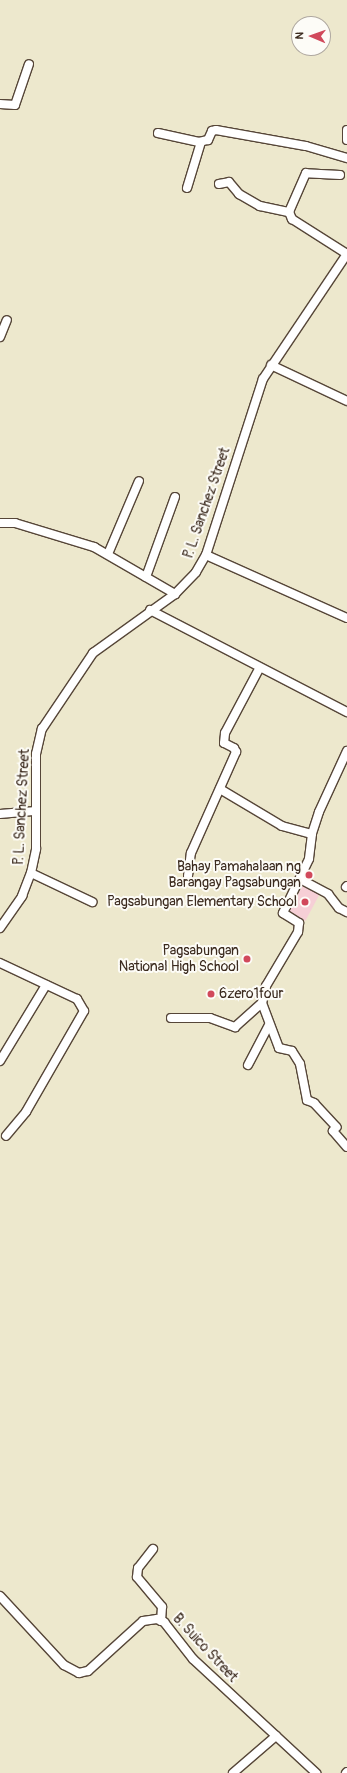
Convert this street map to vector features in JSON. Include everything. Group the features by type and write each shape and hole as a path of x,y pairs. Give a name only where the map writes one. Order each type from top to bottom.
{"street":[{"path":"0,104 15,105 29,64"},
{"path":"158,133 201,142 208,140 212,132 216,130 306,146 347,158"},
{"path":"347,130 347,140"},
{"path":"187,188 201,142"},
{"path":"340,175 306,173 289,212 292,219 347,254"},
{"path":"219,184 229,182 239,194 260,206 289,212"},
{"name":"P. L. Sanchez Street","path":"0,928 22,896 31,873 36,849 36,754 42,729 93,652 150,610 175,594 188,582 206,555 249,416 271,365 347,254"},
{"path":"0,337 7,320"},
{"path":"271,365 347,401"},
{"path":"108,554 139,481"},
{"path":"146,576 175,497"},
{"path":"0,523 15,523 40,530 108,554 175,594"},
{"path":"206,555 347,618"},
{"path":"150,610 259,669 347,712"},
{"path":"188,876 192,853 236,751 224,743 226,733 259,669"},
{"path":"347,751 312,834 309,859 283,913 299,923 298,932 266,986 262,1003 269,1025 279,1048 292,1052 298,1060 307,1100 314,1103 336,1127 333,1131 347,1147"},
{"path":"220,789 282,826 312,834"},
{"path":"0,814 36,810"},
{"path":"31,873 92,902"},
{"path":"300,879 328,894 339,908 347,912"},
{"path":"0,963 77,999 84,1011 26,1112 6,1136"},
{"path":"0,1061 46,985"},
{"path":"171,1018 210,1018 235,1027 262,1003"},
{"path":"248,1065 269,1025"},
{"path":"153,1549 138,1568 137,1577 162,1607 161,1621"},
{"name":"B. Suico Street","path":"0,1596 64,1665 79,1673 88,1671 143,1621 150,1619 161,1621 193,1659 316,1773"},
{"path":"233,1773 276,1736"}],"shaded area":[{"name":"Pagsabungan Elementary School","path":"304,883 321,892 305,921 289,912"}],"place":[{"name":"Bahay Pamahalaan ng Barangay Pagsabungan","path":"309,875"},
{"name":"Pagsabungan Elementary School","path":"305,902"},
{"name":"Pagsabungan National High School","path":"247,959"},
{"name":"6zero1four","path":"211,994"}]}
